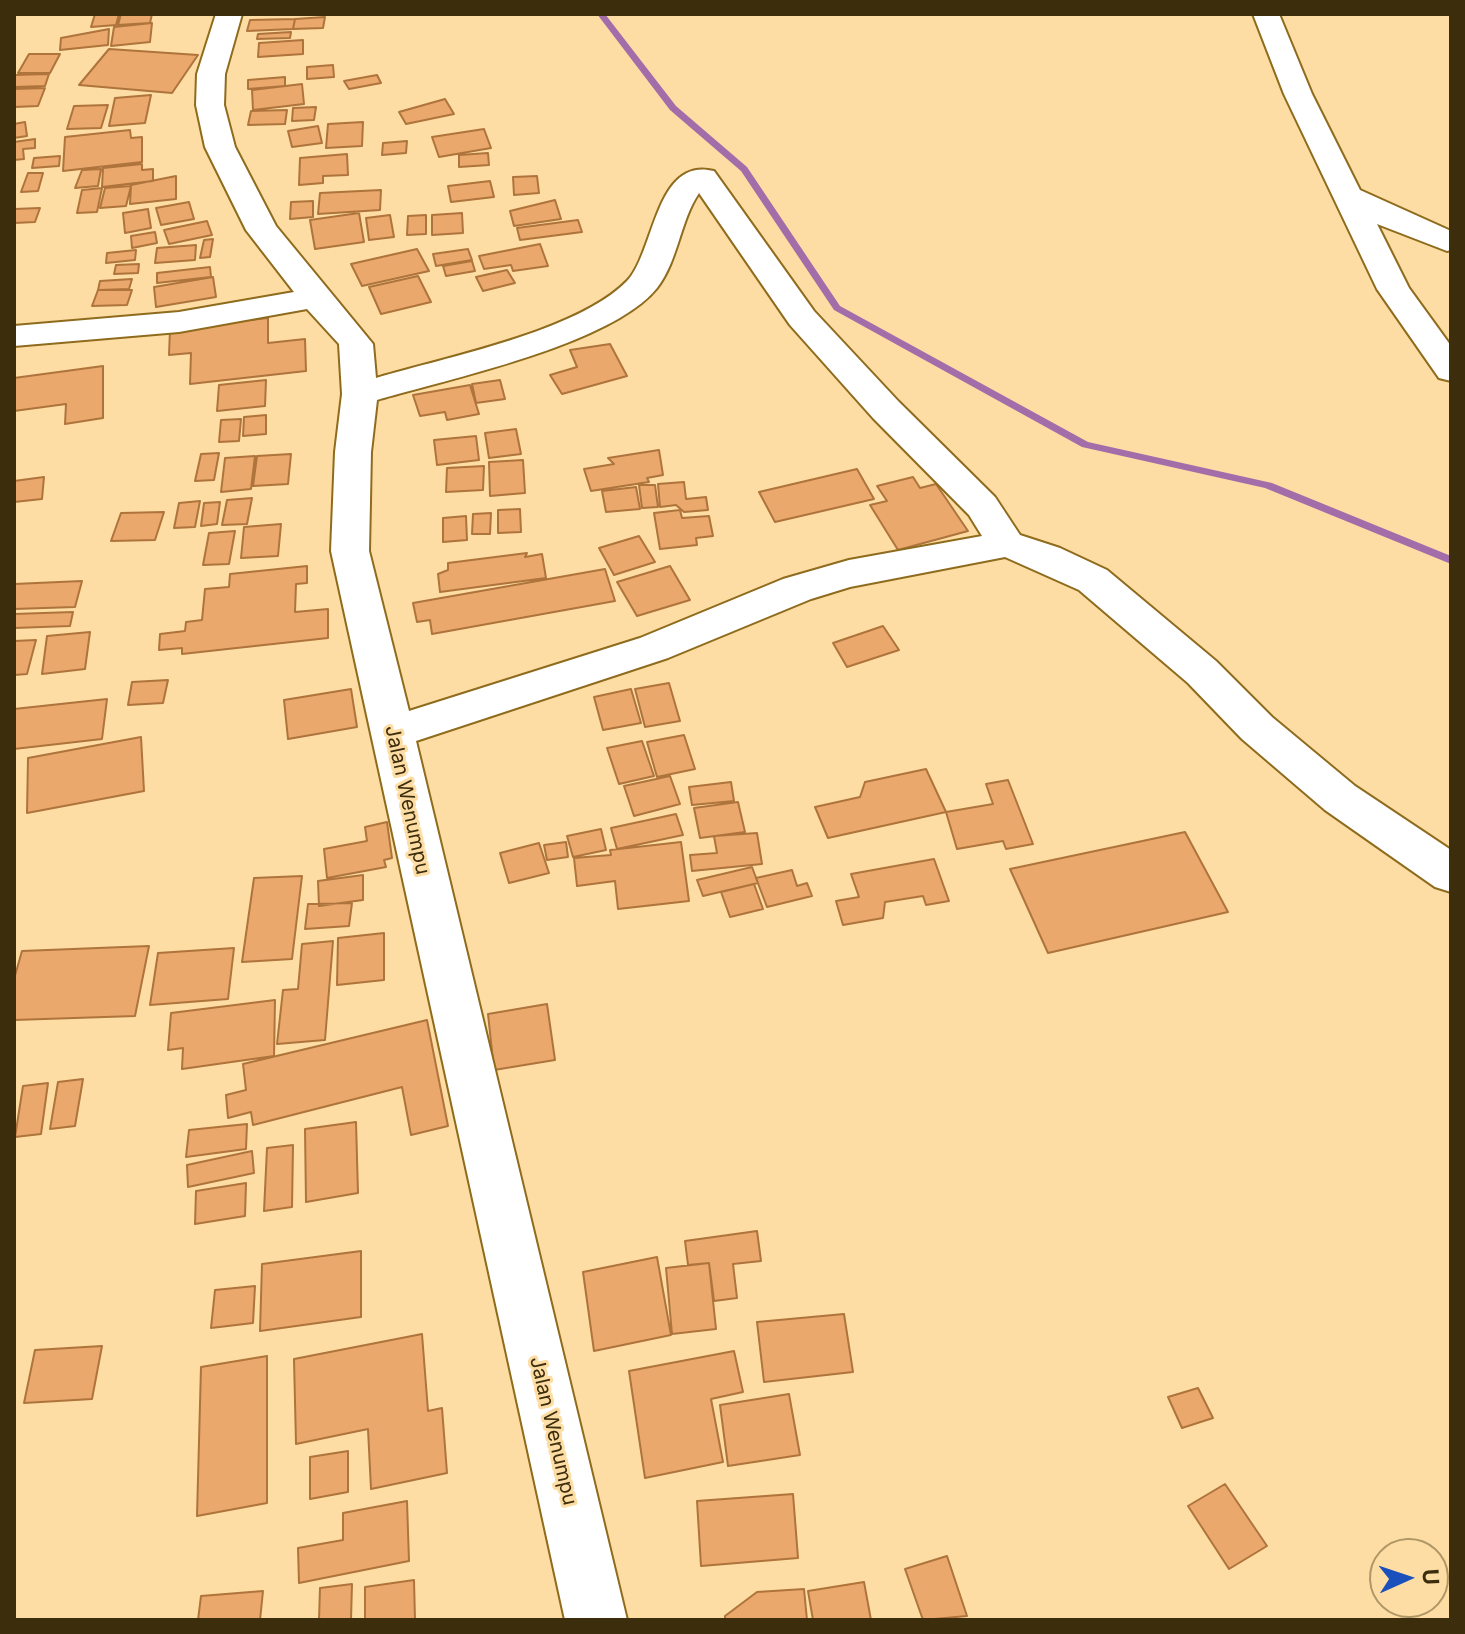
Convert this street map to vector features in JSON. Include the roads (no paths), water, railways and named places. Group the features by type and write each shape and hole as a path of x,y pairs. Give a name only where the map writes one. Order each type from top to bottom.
{"street":[{"name":"Jalan Wenumpu","path":"229,14 211,74 210,105 220,147 262,230 293,265 314,298 339,320 356,344 360,394 353,452 350,551 596,1620"},
{"path":"1266,14 1298,94 1393,289 1416,327 1451,370"},
{"path":"360,394 556,335 618,305 644,283 682,194 696,178 703,177 802,318 886,410 982,506 1006,544"},
{"path":"1348,196 1387,217 1449,241 1393,289"},
{"path":"14,336 179,322 314,298"},
{"path":"393,732 654,648 810,585 849,574 1006,544 1046,557 1093,580 1202,672 1257,728 1340,798 1451,874"}],"waterway":[{"path":"601,14 673,108 744,169 837,308 1085,445 1268,485 1451,560"}]}
